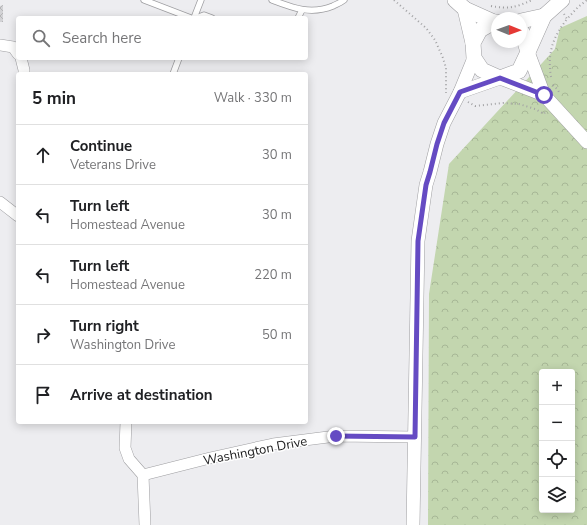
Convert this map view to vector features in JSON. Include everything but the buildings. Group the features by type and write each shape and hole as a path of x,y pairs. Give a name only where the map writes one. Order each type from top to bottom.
{"main road":[{"path":"460,4 473,50 482,70 500,78 519,71 544,16 562,0"},
{"path":"460,4 491,20"},
{"path":"527,20 544,16"},
{"path":"473,50 480,30 491,24"},
{"path":"527,48 528,52"}],"street":[{"path":"0,45 13,47 16,51"},
{"path":"413,525 418,241 426,185 437,144 444,123 460,92 473,50"},
{"path":"528,52 544,95 587,142"},
{"path":"21,60 24,72"},
{"path":"460,92 500,78 544,95"},
{"path":"0,202 16,214"},
{"path":"126,424 125,448 129,459 143,475 145,525"},
{"name":"Washington Drive","path":"143,475 273,444 336,436 415,437"}],"lane":[{"path":"144,0 188,16"},
{"path":"195,16 201,0"},
{"path":"272,0 302,10 314,10 329,7 344,0"},
{"path":"299,16 302,10"},
{"path":"174,72 178,60"}],"path":[{"path":"489,6 502,8 514,7 532,0"}],"green space":[{"path":"587,16 587,525 428,525 429,294 449,164 555,49 560,28"}],"route":[{"path":"336,436 415,437 418,241 426,185 437,144 444,123 460,92 500,78 544,95"}]}
